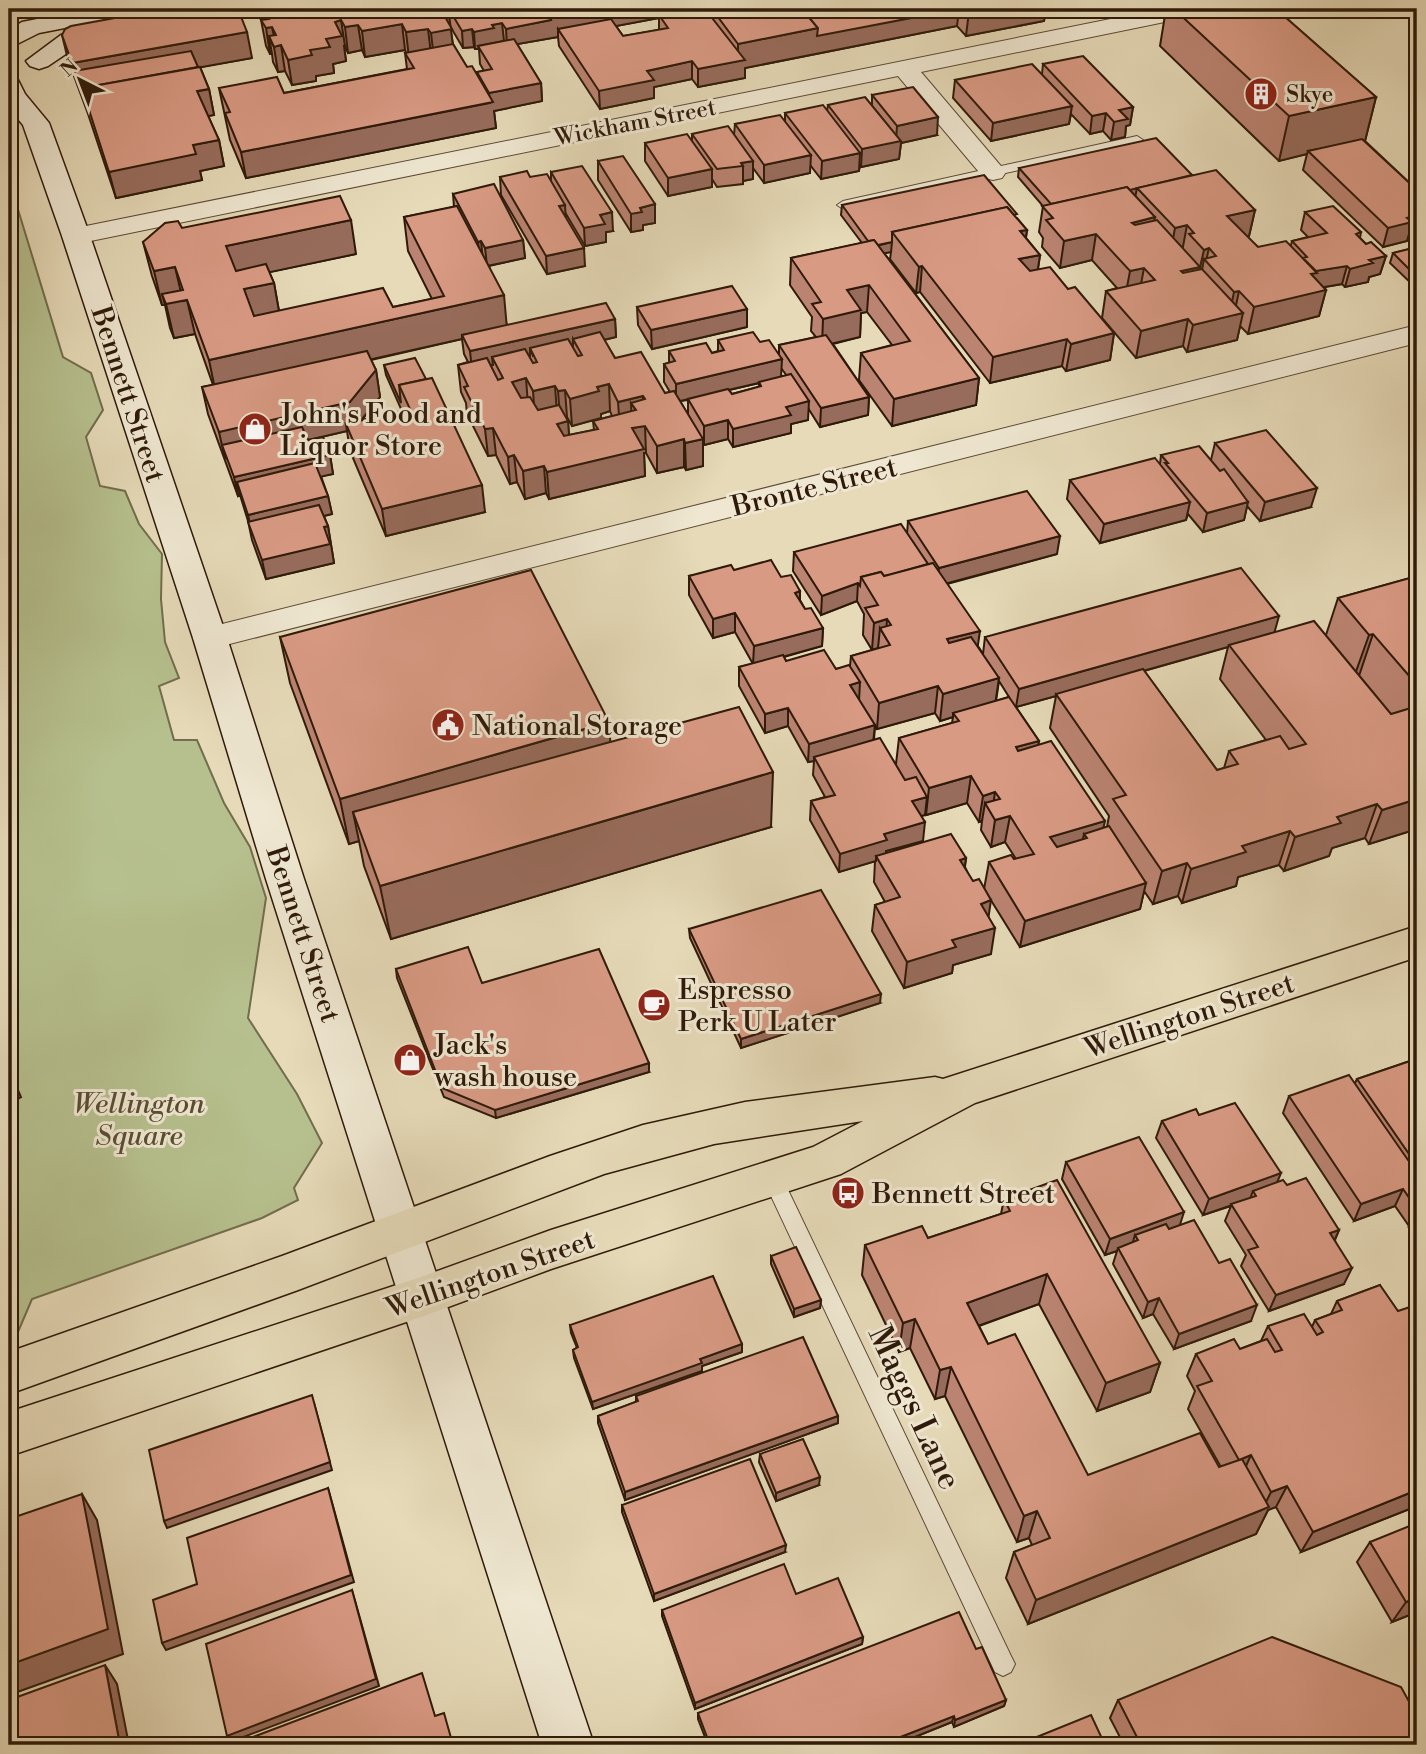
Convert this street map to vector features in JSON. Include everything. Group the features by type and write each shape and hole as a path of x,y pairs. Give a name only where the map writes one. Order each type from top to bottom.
{"main road":[{"path":"43,77 21,25 111,12 169,10"},
{"path":"36,123 43,77 70,40 169,10"},
{"name":"Bennett Street","path":"9,86 13,96 36,123 76,236 210,638 421,1297 569,1745"},
{"name":"Wellington Street","path":"9,1434 772,1177 827,1161 961,1090 1417,941"},
{"name":"Wellington Street","path":"9,1373 400,1231 486,1197 684,1133 758,1119 961,1090"}],"street":[{"name":"Wickham Street","path":"76,236 1194,9"},
{"path":"904,68 993,172"},
{"name":"Bronte Street","path":"210,638 1417,334"}],"lane":[{"path":"843,205 1138,140"},
{"name":"Maggs Lane","path":"772,1177 1003,1664"}],"green space":[{"name":"Wellington Square","path":"9,180 63,357 91,373 103,410 86,437 100,486 125,491 139,524 162,554 161,599 165,642 179,678 159,686 174,740 197,740 224,803 250,847 266,898 248,1018 297,1094 322,1143 294,1188 298,1200 262,1218 32,1299 9,1353"}],"building":[{"path":"164,9 238,9 247,32 72,63 62,35 65,29"},
{"path":"264,9 446,9 449,14 444,15 452,29 431,33 428,29 406,32 402,24 362,31 358,25 345,27 341,20 335,22 342,36 326,39 330,47 310,50 312,55 288,60 281,45 274,47 269,36 276,35 272,27 266,28 261,20 269,19"},
{"path":"449,9 544,9 551,20 506,29 502,23 492,25 494,28 474,32 472,29 462,31"},
{"path":"548,9 569,9 551,12"},
{"path":"705,9 745,60 698,69 692,61 647,71 654,80 599,91 558,29 611,19 623,36 668,28 659,15"},
{"path":"712,9 802,9 818,28 738,44"},
{"path":"802,9 953,10 817,36 818,28"},
{"path":"1174,9 1276,9 1376,97 1289,116"},
{"path":"514,39 541,83 489,93 477,72 492,69 478,46"},
{"path":"453,44 467,67 472,66 493,102 241,152 225,113 230,112 219,88 277,77 284,93 414,68 405,53"},
{"path":"191,51 198,67 82,88 84,96 74,71"},
{"path":"1083,56 1133,107 1119,110 1128,119 1114,122 1106,113 1092,116 1043,64"},
{"path":"1032,64 1072,106 993,123 955,80"},
{"path":"200,67 209,89 197,91 219,140 193,145 196,154 109,172 82,88"},
{"path":"913,87 938,117 897,126 872,95"},
{"path":"865,97 901,141 862,149 828,105"},
{"path":"823,105 860,153 822,161 785,113"},
{"path":"780,115 811,155 764,165 735,124"},
{"path":"728,126 753,161 741,163 743,166 717,169 692,134"},
{"path":"687,134 712,169 668,178 645,143"},
{"path":"1156,138 1192,175 1130,190 1127,187 1051,204 1019,168"},
{"path":"1362,139 1417,190 1417,215 1407,218 1412,222 1388,228 1308,151"},
{"path":"623,156 655,204 640,208 642,212 631,214 598,161"},
{"path":"582,166 612,212 600,215 605,224 584,228 551,172"},
{"path":"1216,170 1255,210 1227,216 1258,247 1286,241 1317,273 1311,274 1326,290 1254,307 1239,291 1234,292 1204,259 1216,256 1209,248 1204,250 1189,234 1194,233 1187,225 1175,228 1137,188"},
{"path":"527,171 530,177 547,174 565,205 559,206 584,248 546,256 500,177"},
{"path":"984,175 1017,214 1014,215 1007,207 892,232 892,242 878,245 874,240 868,241 842,205"},
{"path":"494,184 523,240 485,248 481,241 478,242 453,194"},
{"path":"1127,187 1155,217 1132,223 1135,225 1157,220 1200,267 1181,271 1183,273 1202,269 1243,313 1193,325 1188,319 1141,331 1106,291 1155,280 1144,268 1130,271 1096,234 1064,241 1046,220 1053,218 1042,206"},
{"path":"340,196 351,220 226,246 236,271 266,264 274,283 244,289 254,316 383,288 393,307 444,296 404,217 457,206 504,295 209,360 187,300 166,304 162,294 183,290 175,267 154,271 143,242 165,223 178,221 182,228"},
{"path":"1333,206 1361,232 1356,234 1366,244 1371,242 1386,256 1369,260 1373,263 1350,269 1347,266 1316,271 1292,241 1327,233 1305,212"},
{"path":"1007,207 1027,230 1020,231 1040,255 1019,259 1030,271 1050,267 1068,289 1075,287 1114,333 1071,344 1067,339 993,357 892,232"},
{"path":"874,240 979,378 894,399 861,353 910,341 869,285 847,290 861,310 823,319 812,304 821,302 791,258"},
{"path":"1417,247 1417,277 1393,253"},
{"path":"732,286 747,309 651,330 637,307"},
{"path":"606,303 615,319 470,351 462,335"},
{"path":"600,332 615,358 641,352 665,393 674,391 703,439 685,443 684,439 657,446 645,426 632,428 644,449 547,472 544,466 523,471 514,455 508,457 493,428 485,429 464,387 468,386 458,365 487,358 498,380 503,378 492,357 525,349 533,363 537,362 530,348 568,339 578,356 582,355 573,339","holes":["526,378 533,391 555,386 558,391 565,390 570,399 599,391 597,387 609,384 618,402 643,396 645,399 631,403 636,410 593,421 598,429 564,436 557,424 568,421 559,405 538,410 530,397 521,398 512,382"]},
{"path":"753,332 760,342 769,340 782,359 676,384 664,364 675,361 669,351 706,343 712,353 724,350 718,340"},
{"path":"826,335 869,397 821,408 779,345"},
{"path":"367,351 376,370 350,402 219,432 202,387"},
{"path":"415,358 426,379 399,385 401,403 384,365"},
{"path":"791,374 809,401 786,407 791,415 733,429 728,420 704,426 688,399 728,389 732,394 761,386 759,382"},
{"path":"432,378 482,485 382,509 346,424 410,409 399,385"},
{"path":"302,427 308,440 323,437 330,455 234,477 222,445"},
{"path":"1266,430 1317,488 1265,502 1215,443"},
{"path":"1199,446 1220,471 1224,469 1248,502 1207,513 1161,455"},
{"path":"1155,458 1190,502 1104,524 1070,480"},
{"path":"315,463 328,496 248,515 237,482"},
{"path":"1027,491 1060,536 939,568 908,521"},
{"path":"319,505 328,526 324,527 330,544 262,560 248,522"},
{"path":"901,524 928,564 890,575 884,576 881,572 861,577 860,586 858,583 822,596 794,552"},
{"path":"771,560 781,577 791,575 800,591 795,593 805,609 811,608 823,628 754,646 735,613 713,619 689,576 731,565 734,570"},
{"path":"933,563 980,631 947,639 949,643 971,637 999,678 943,694 938,686 879,703 851,656 890,645 880,628 891,625 887,619 874,623 865,608 878,605 861,577 881,572 884,576"},
{"path":"1241,568 1279,616 1019,689 985,637"},
{"name":"National Storage","path":"531,570 609,722 340,799 280,637"},
{"path":"1417,576 1417,685 1338,598"},
{"path":"1314,621 1391,714 1411,708 1417,715 1417,799 1382,810 1377,804 1337,817 1341,823 1295,837 1290,831 1242,846 1246,852 1191,869 1187,863 1162,871 1113,799 1126,795 1056,694 1143,669 1217,770 1238,764 1229,751 1280,736 1289,749 1306,744 1229,645"},
{"path":"824,650 836,669 849,665 860,682 850,685 875,725 809,744 788,708 765,714 739,667 783,655 786,661"},
{"path":"1009,697 1039,741 1016,747 1018,751 1051,741 1105,821 1050,837 1057,847 1087,838 1084,834 1109,826 1146,883 1025,921 989,862 1011,855 1014,859 1034,854 1010,816 995,820 985,803 1000,799 995,792 983,796 971,776 929,788 899,738 959,721 953,713"},
{"path":"739,707 773,772 380,886 353,812"},
{"path":"880,738 905,780 916,777 927,797 912,801 925,822 884,834 887,840 840,854 811,801 835,795 814,757"},
{"path":"951,834 966,858 960,860 973,881 979,879 991,900 981,904 995,928 952,940 956,947 907,962 875,905 900,897 876,856"},
{"path":"821,890 881,994 741,1039 689,929"},
{"path":"468,947 482,983 599,949 649,1063 495,1110 442,1088 396,969"},
{"path":"1416,1059 1417,1061 1416,1164 1357,1079"},
{"path":"1349,1075 1417,1173 1417,1209 1403,1189 1361,1204 1289,1096"},
{"path":"9,1078 17,1088 9,1093"},
{"path":"1235,1103 1281,1173 1209,1199 1162,1121 1196,1109 1199,1115"},
{"path":"1139,1137 1184,1212 1110,1239 1066,1162"},
{"path":"1306,1178 1339,1230 1330,1233 1352,1268 1276,1295 1248,1250 1258,1247 1231,1204 1256,1196 1253,1191 1283,1180 1287,1185"},
{"path":"1057,1180 1160,1363 1106,1383 1047,1274 967,1303 988,1344 1015,1334 1088,1475 1200,1433 1219,1467 1242,1459 1269,1507 1036,1600 1014,1552 1050,1538 1037,1511 1024,1516 951,1367 940,1370 915,1319 903,1323 865,1245 922,1226 928,1238 1010,1211 1004,1199"},
{"path":"1194,1220 1219,1263 1230,1259 1257,1305 1179,1334 1159,1298 1148,1302 1118,1248 1138,1240 1135,1235 1166,1224 1169,1229"},
{"path":"796,1247 821,1300 794,1309 771,1256"},
{"path":"713,1276 742,1344 700,1359 702,1363 592,1402 573,1350 578,1347 570,1325"},
{"path":"1380,1285 1398,1311 1410,1307 1417,1318 1417,1490 1313,1532 1287,1486 1271,1492 1251,1455 1239,1460 1197,1386 1212,1381 1196,1354 1234,1339 1240,1349 1267,1339 1275,1352 1282,1350 1268,1326 1304,1314 1317,1335 1323,1332 1315,1320 1342,1310 1337,1301"},
{"path":"803,1337 838,1416 625,1492 598,1416 638,1401 636,1396"},
{"path":"312,1395 330,1462 164,1521 149,1450"},
{"path":"803,1439 820,1477 776,1493 760,1454"},
{"path":"750,1459 786,1545 654,1594 622,1505"},
{"path":"328,1488 351,1575 162,1643 153,1600 197,1584 187,1538"},
{"path":"82,1494 108,1629 9,1665 9,1519"},
{"path":"1417,1523 1417,1598 1406,1602 1370,1542"},
{"path":"784,1564 796,1594 838,1578 863,1637 695,1703 662,1610"},
{"path":"352,1590 376,1679 227,1736 206,1644"},
{"path":"959,1612 976,1649 982,1647 1006,1700 955,1720 954,1716 880,1745 710,1745 698,1713"},
{"path":"1272,1637 1401,1687 1417,1716 1417,1745 1141,1745 1118,1700"},
{"path":"105,1665 120,1745 9,1745 9,1700"},
{"path":"422,1673 435,1716 444,1713 453,1745 232,1745"},
{"path":"1091,1715 1105,1745 1017,1745"}],"place":[{"name":"Skye","path":"1261,94"},
{"name":"John's Food and Liquor Store","path":"255,429"},
{"name":"National Storage","path":"448,725"},
{"name":"Espresso Perk U Later","path":"654,1005"},
{"name":"Jack's wash house","path":"410,1060"},
{"name":"Bennett Street","path":"848,1193"}]}
